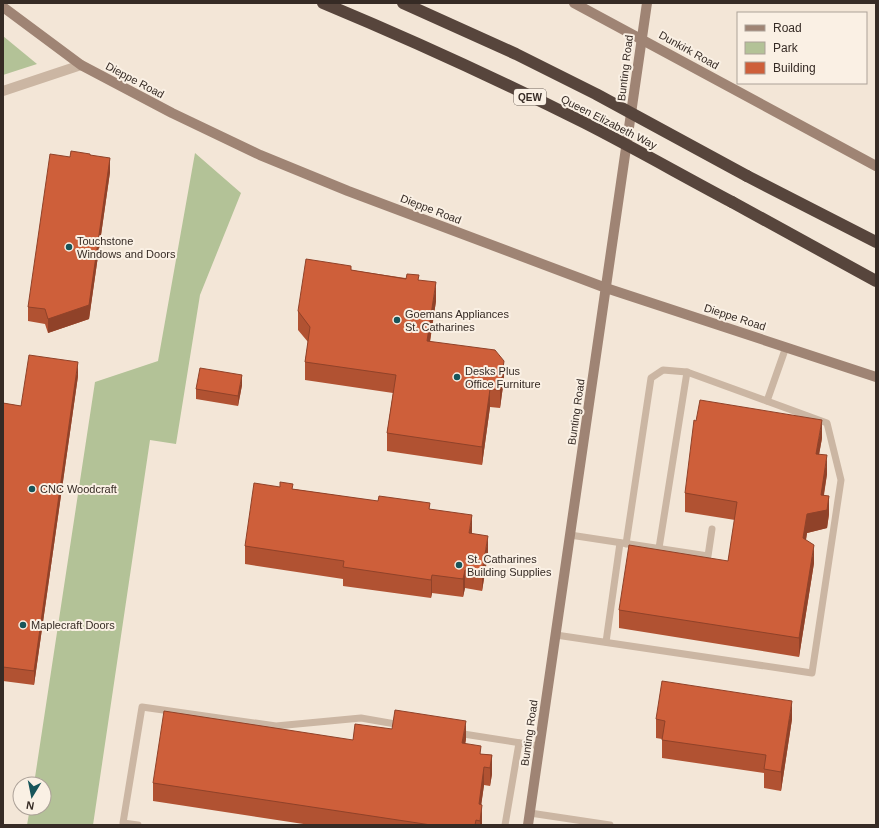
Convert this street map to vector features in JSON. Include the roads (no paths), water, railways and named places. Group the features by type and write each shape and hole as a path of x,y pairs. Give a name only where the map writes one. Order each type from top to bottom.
{"highway":[{"name":"Queen Elizabeth Way","path":"323,3 426,47 586,124 876,281"},
{"name":"Queen Elizabeth Way","path":"403,3 516,54 596,94 747,176 876,242"}],"street":[{"name":"Dunkirk Road","path":"574,3 876,166"},
{"name":"Bunting Road","path":"528,825 606,288 640,38 647,3"},
{"name":"Dieppe Road","path":"3,7 81,65 172,113 260,155 606,288 876,377"},
{"path":"3,90 81,65"}],"lane":[{"path":"767,401 786,347"},
{"path":"556,634 606,642 812,673 841,480 827,423 687,372 663,370 651,378 606,642"},
{"path":"659,548 687,372"},
{"path":"570,535 708,556 712,529"},
{"path":"138,825 123,823 142,707 276,726 361,718 409,726"},
{"path":"448,732 540,746"},
{"path":"505,825 519,743"},
{"path":"530,813 568,822 610,825"}],"place":[{"name":"Touchstone Windows and Doors","path":"69,247"},
{"name":"Goemans Appliances St. Catharines","path":"397,320"},
{"name":"Desks Plus Office Furniture","path":"457,377"},
{"name":"CNC Woodcraft","path":"32,489"},
{"name":"St. Catharines Building Supplies","path":"459,565"},
{"name":"Maplecraft Doors","path":"23,625"}]}
